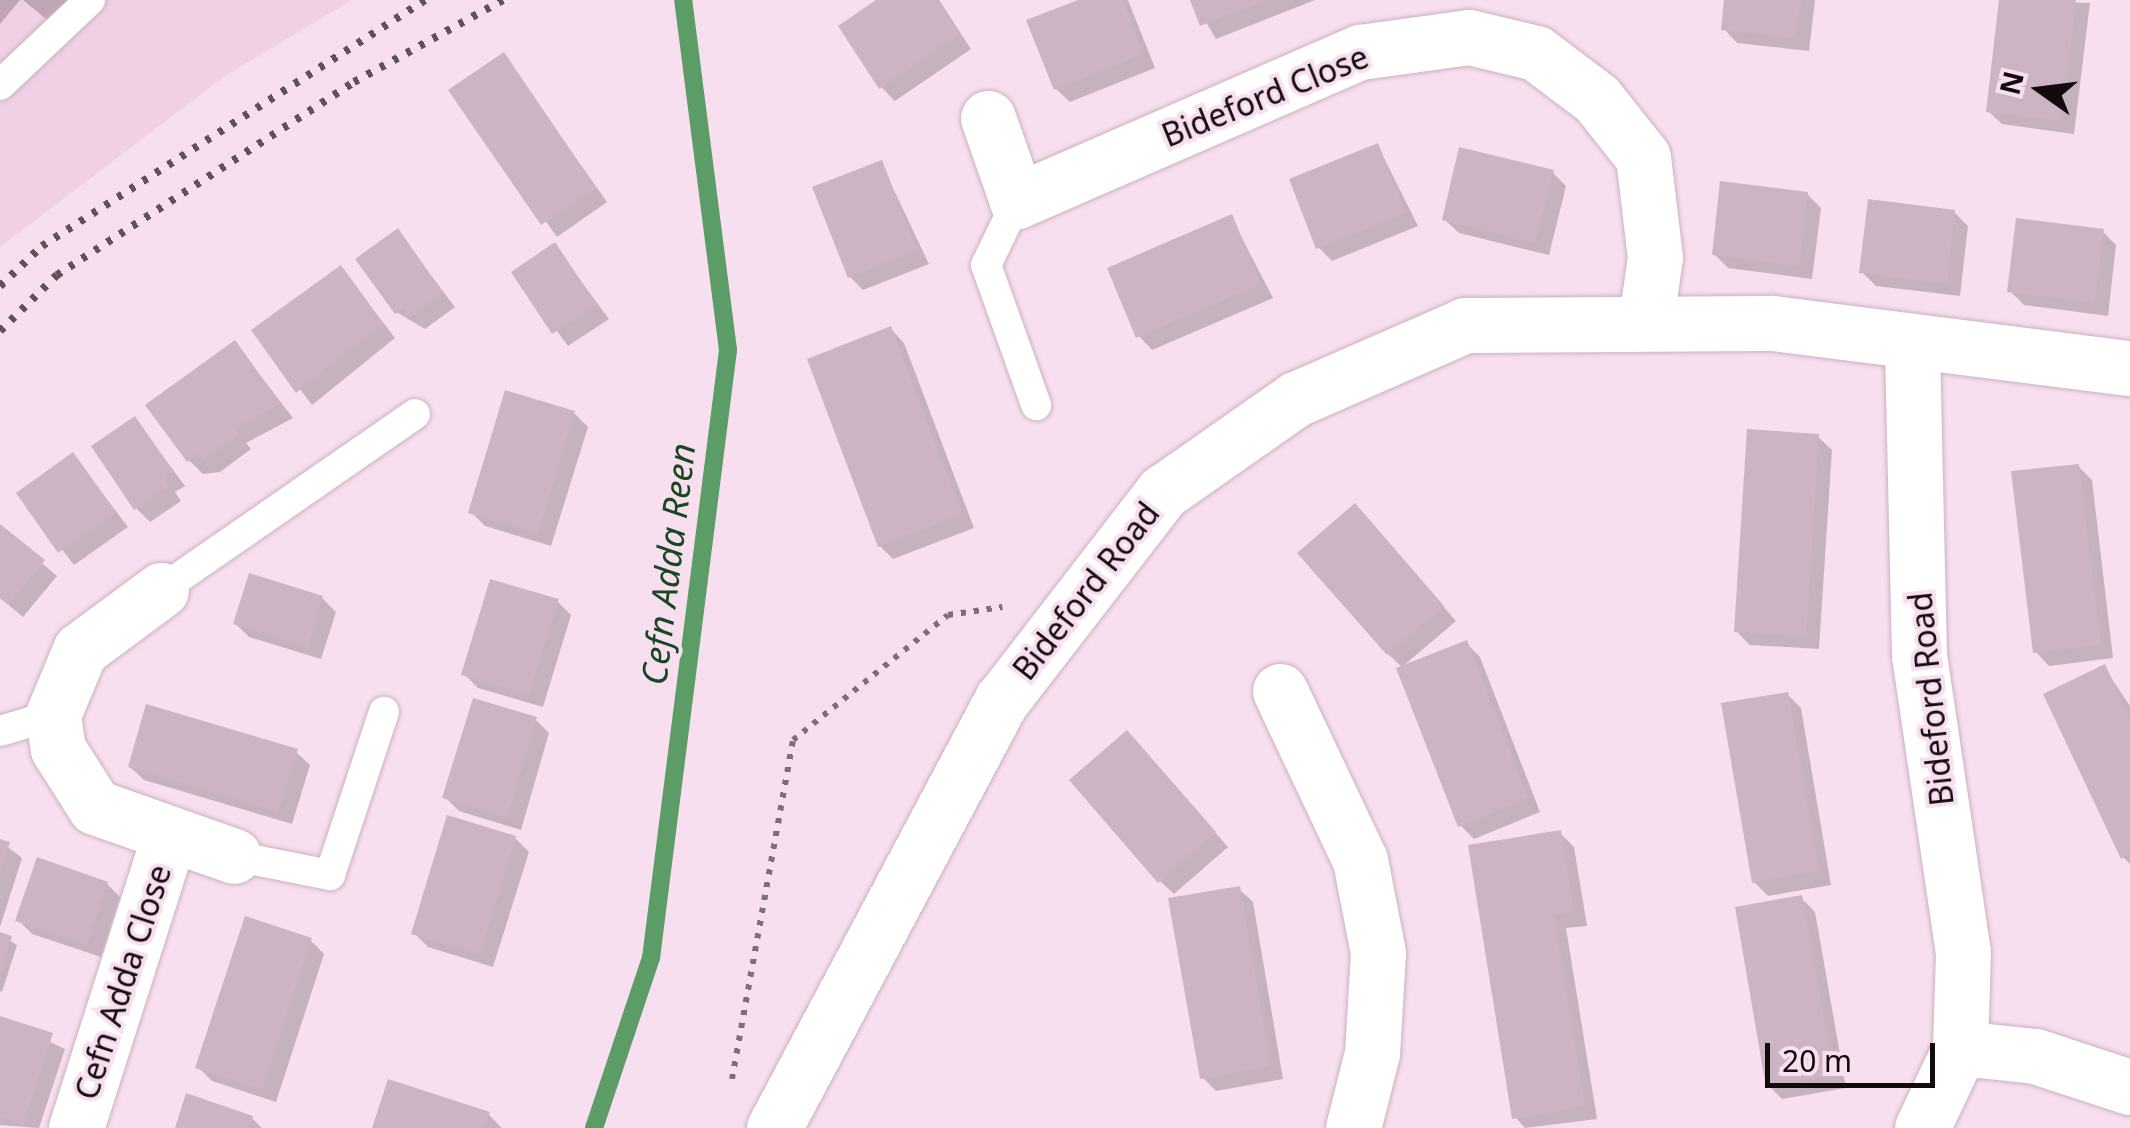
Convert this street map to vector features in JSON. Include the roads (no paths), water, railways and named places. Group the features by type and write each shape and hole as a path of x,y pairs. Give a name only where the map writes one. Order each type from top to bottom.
{"street":[{"name":"Bideford Close","path":"1017,201 1360,52 1469,36 1536,53 1597,99 1643,158 1656,257 1646,320"},
{"path":"988,118 1017,201"},
{"name":"Bideford Road","path":"774,1128 1002,700 1077,596 1163,492 1296,400 1465,325 1646,320 1772,323 1912,348 2130,368"},
{"name":"Bideford Road","path":"1912,348 1919,655 1964,952 1960,1048 1922,1128"},
{"path":"53,715 80,650 161,590"},
{"path":"1280,690 1360,860 1378,953 1372,1052 1353,1128"},
{"name":"Cefn Adda Close","path":"53,715 73,783 95,807 234,856"},
{"name":"Cefn Adda Close","path":"76,1128 169,836"},
{"path":"1960,1048 2034,1056 2130,1087"}],"lane":[{"path":"0,84 90,0"},
{"path":"1017,201 986,266 1036,405"},
{"path":"161,590 414,414"},
{"path":"234,856 330,875 384,712"},
{"path":"0,731 53,715"}],"waterway":[{"name":"Cefn Adda Reen","path":"594,1128 651,958 728,350 683,0"}],"railway":[{"path":"0,286 42,246 425,0"},
{"path":"0,331 57,275 354,82 503,0"}]}
